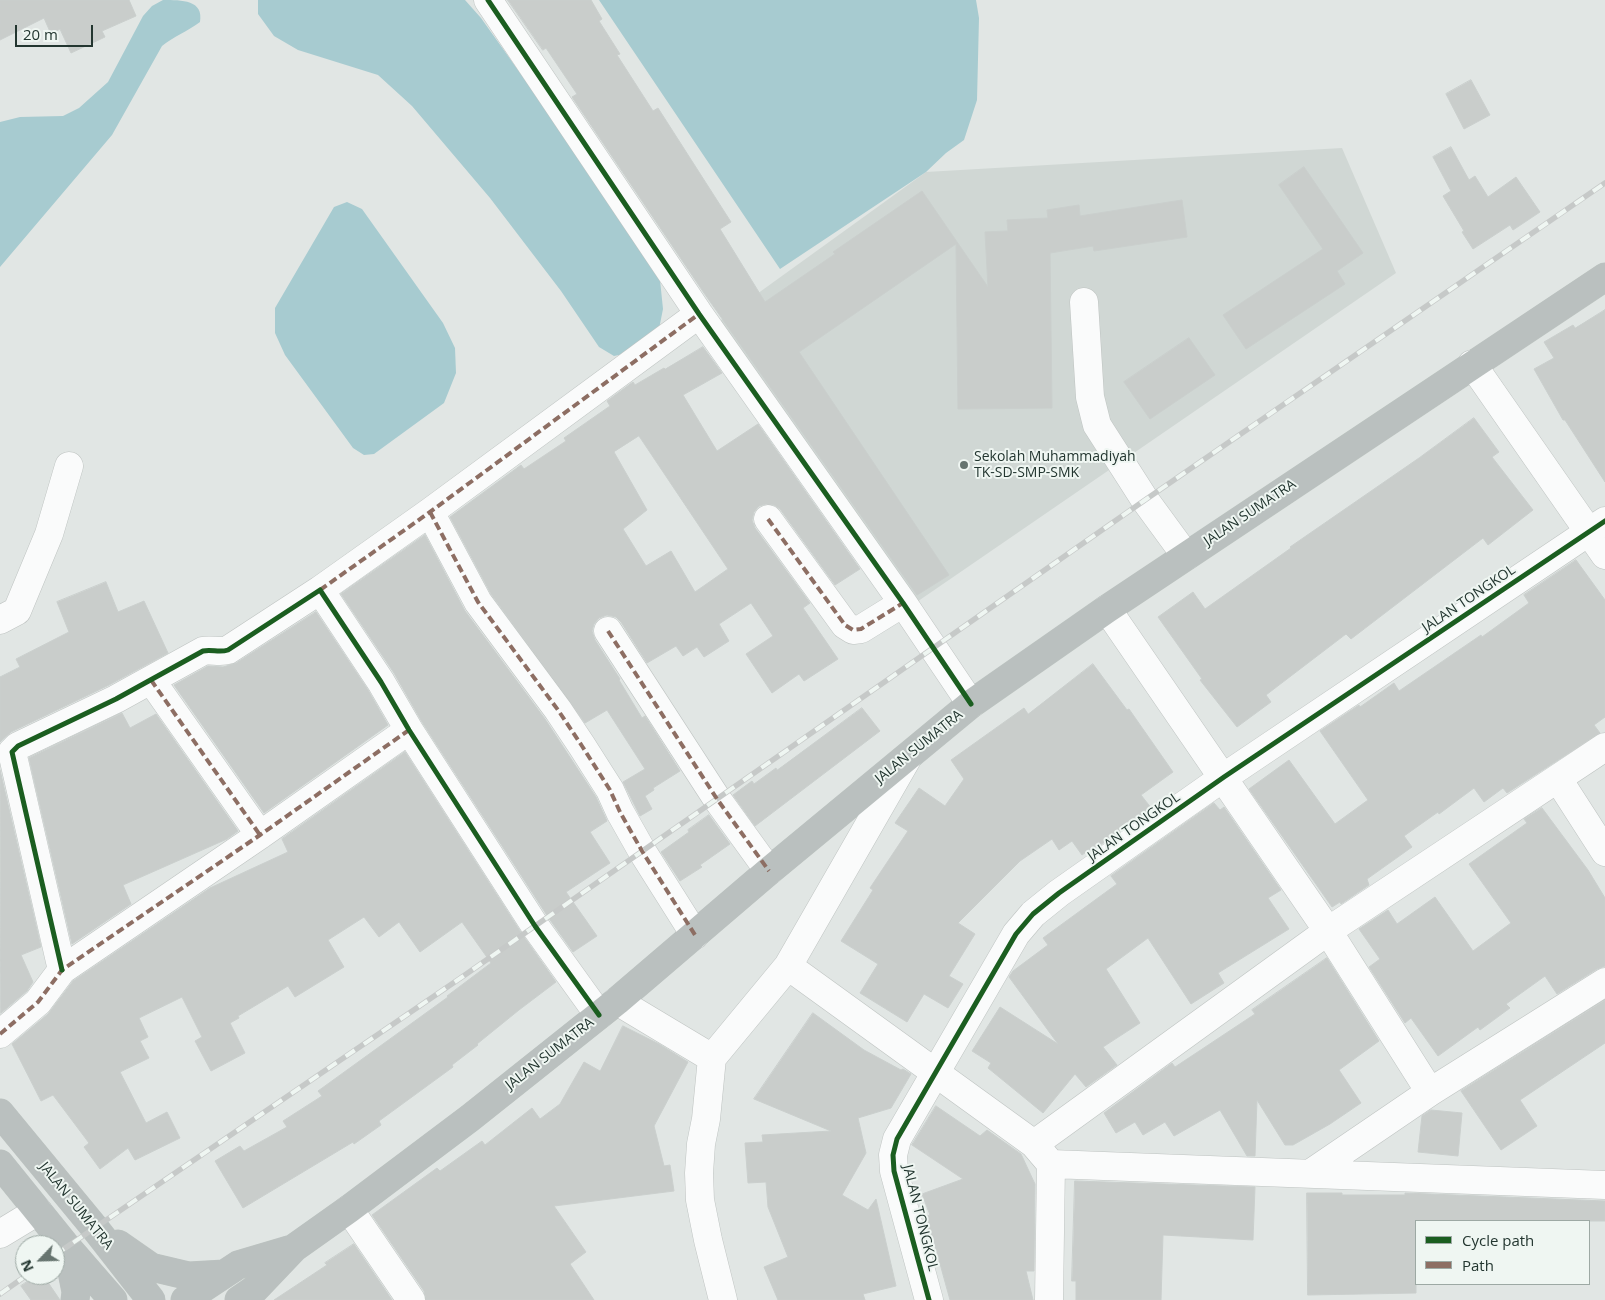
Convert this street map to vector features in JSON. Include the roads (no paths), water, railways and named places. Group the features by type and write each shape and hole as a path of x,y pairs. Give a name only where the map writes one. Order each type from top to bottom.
{"highway":[{"name":"JALAN SUMATRA","path":"239,1300 255,1289 294,1248 470,1118 608,1008 769,870 971,704 1107,609 1605,277"},
{"name":"JALAN SUMATRA","path":"0,1113 94,1227 151,1300"},
{"path":"0,1165 113,1300"},
{"path":"94,1227 152,1267 189,1276 224,1274"},
{"path":"67,1247 76,1292 75,1300"},
{"name":"JALAN SUMATRA","path":"185,1300 238,1265 294,1248"}],"street":[{"path":"488,0 700,314 903,603 971,704"},
{"path":"1084,302 1090,397 1097,425 1145,500 1186,556"},
{"path":"62,970 12,752 18,746 116,699 203,651 222,652 228,650 320,590 430,512 700,314"},
{"path":"1472,364 1597,526 1605,555"},
{"path":"0,620 17,611 49,534 69,466"},
{"path":"430,512 478,602 558,710 582,746 610,790 642,851 695,935"},
{"path":"768,519 845,625 853,630 861,629 903,603"},
{"name":"JALAN TONGKOL","path":"929,1300 894,1171 893,1155 897,1139 1016,934 1033,914 1224,778 1597,526"},
{"path":"320,590 381,682 409,730 535,926 608,1008 712,1058"},
{"path":"1107,609 1328,931 1430,1092"},
{"path":"608,631 717,799 769,870"},
{"path":"151,680 260,835"},
{"path":"0,1034 38,1002 62,970 260,835 409,730"},
{"path":"1042,1154 1328,931 1605,747"},
{"path":"723,1300 700,1200 699,1173 712,1058 788,966 911,752"},
{"path":"1558,779 1605,852"},
{"path":"788,966 935,1072 1042,1154 1311,1173 1605,1185"},
{"path":"1311,1173 1430,1092 1605,982"},
{"path":"1042,1154 1049,1300"},
{"path":"349,1209 411,1300"},
{"path":"0,1234 38,1211"}],"water":[{"path":"163,0 184,1 195,5 199,9 200,22 162,46 112,135 0,267 0,122 20,117 63,116 79,108 108,82 143,16 152,6"},
{"path":"258,0 465,0 481,18 648,253 660,280 663,309 659,329 633,352 614,356 599,347 561,291 490,198 412,106 378,75 298,50 274,36 258,14"},
{"path":"599,0 976,0 979,18 977,100 964,140 946,153 926,172 780,269"},
{"path":"347,202 362,209 443,323 455,348 456,373 444,403 374,454 364,455 353,448 285,355 275,333 275,308 334,207"}],"railway":[{"path":"65,1248 462,977 1145,500 1605,183"},
{"path":"0,1294 15,1283"}],"place":[{"name":"Sekolah Muhammadiyah TK-SD-SMP-SMK","path":"964,465"}]}
